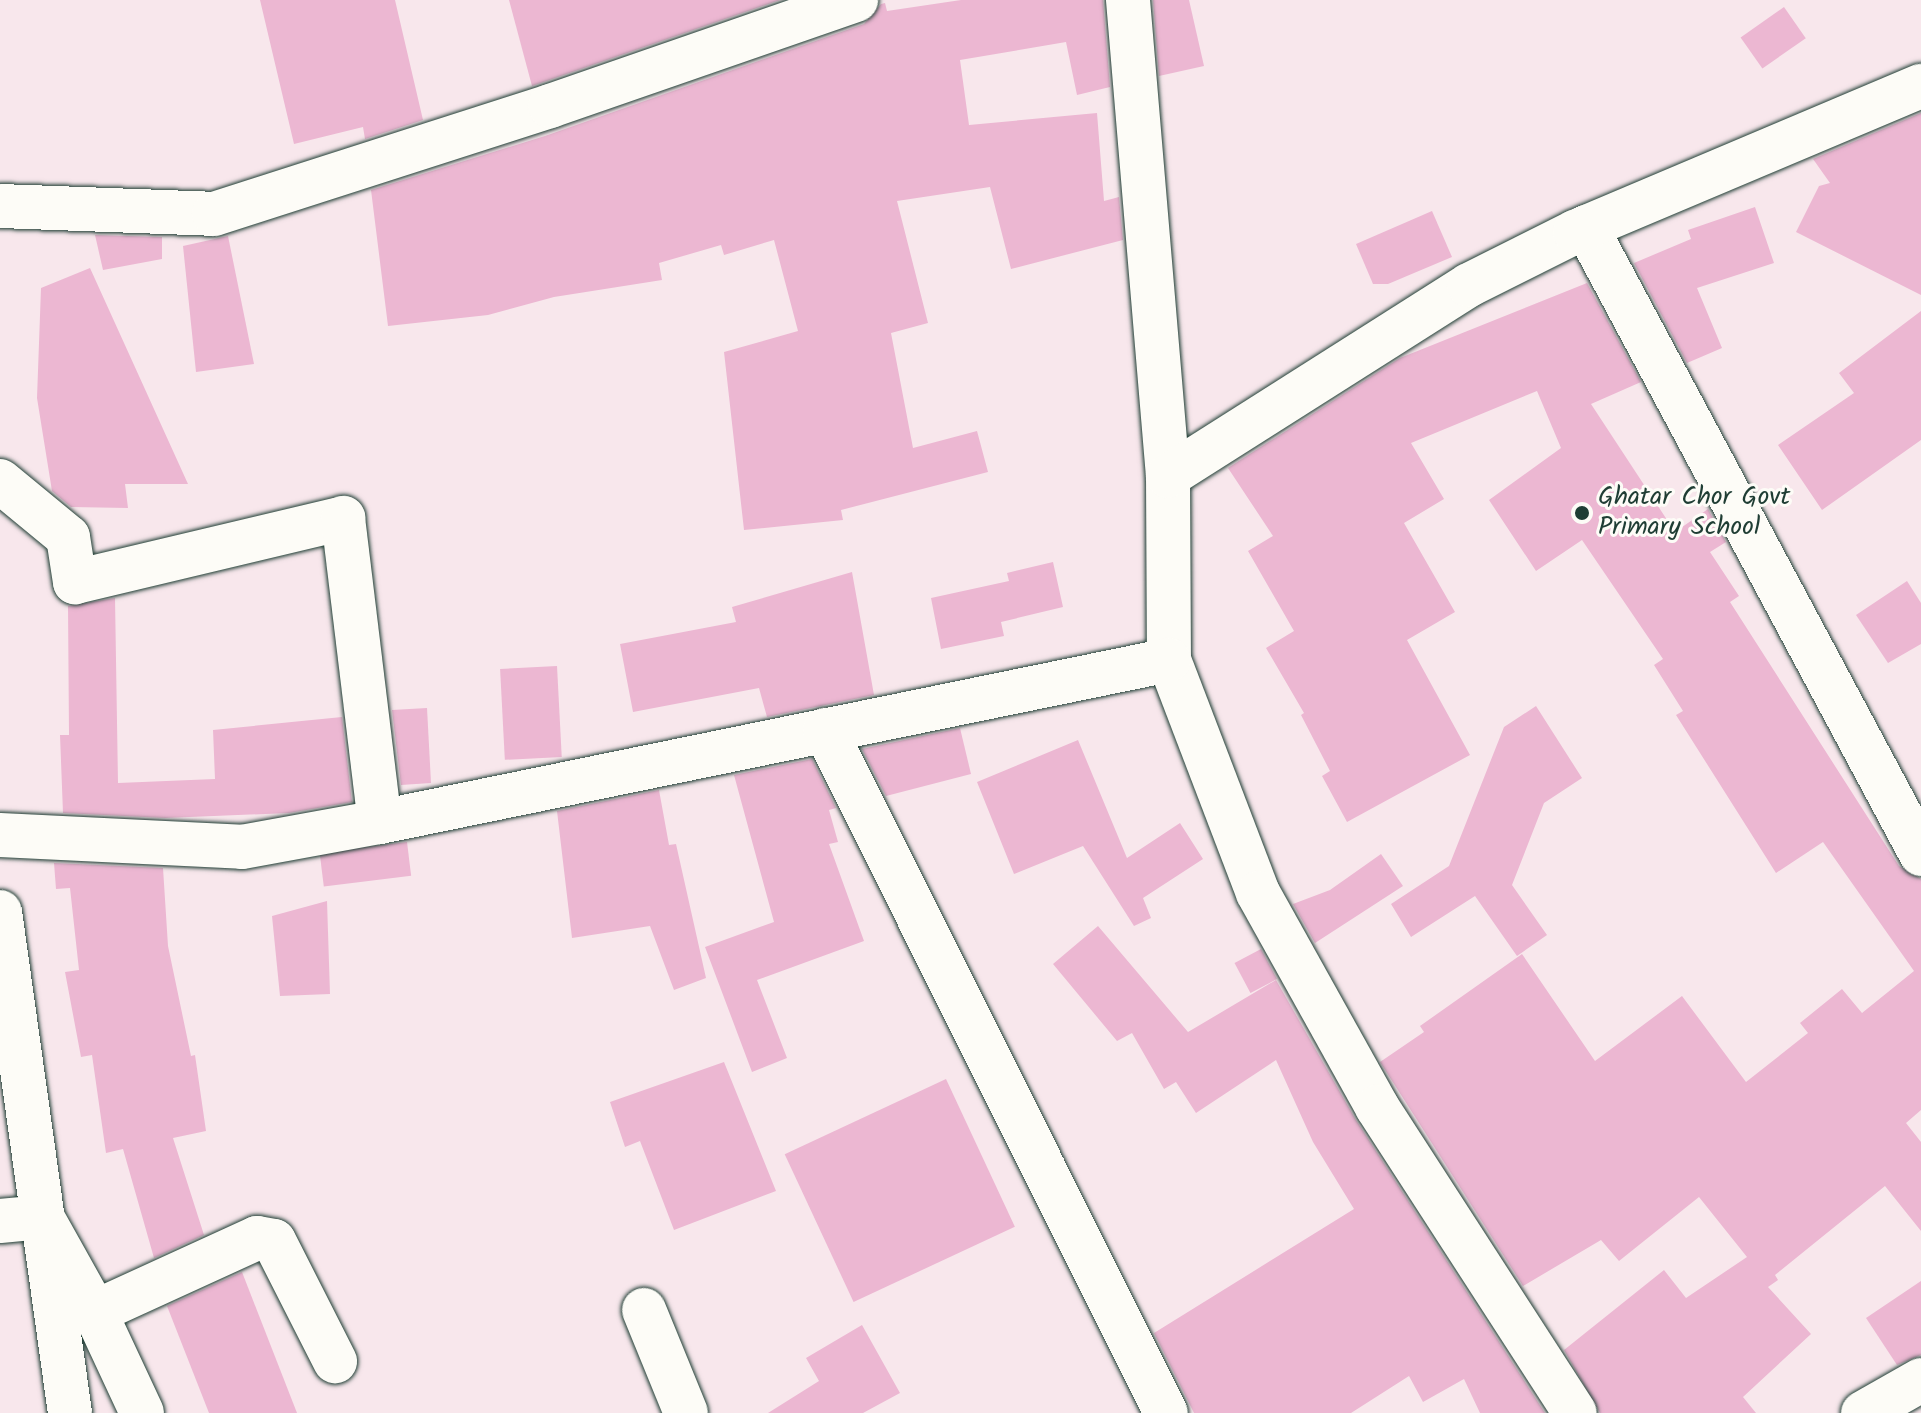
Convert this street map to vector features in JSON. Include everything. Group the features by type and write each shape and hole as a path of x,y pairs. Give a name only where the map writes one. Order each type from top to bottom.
{"street":[{"path":"0,206 214,214 550,106 856,0"},
{"path":"1128,0 1168,476 1169,660 1258,893 1377,1107 1575,1413"},
{"path":"1168,476 1469,285 1586,227 1921,86"},
{"path":"1586,227 1921,854"},
{"path":"0,481 68,537 75,582 343,518 380,822"},
{"path":"0,835 242,847 380,822 1169,660"},
{"path":"825,730 1166,1413"},
{"path":"0,912 21,1219 70,1413"},
{"path":"21,1219 95,1312 142,1413"},
{"path":"95,1312 257,1238 274,1241 335,1361"},
{"path":"644,1310 686,1413"},
{"path":"1863,1413 1921,1380"}],"building":[{"path":"260,0 395,0 423,120 365,139 363,127 294,144"},
{"path":"509,0 780,0 532,86"},
{"path":"961,0 1103,0 1110,87 1077,95 1066,42 960,60 969,125 1097,113 1104,201 1119,197 1123,240 1011,269 990,187 897,201 928,323 891,333 913,448 977,431 988,472 841,510 843,520 744,530 724,352 798,331 774,240 724,255 721,245 659,263 662,280 554,297 488,315 388,326 371,190 545,136 864,24 881,4 885,3 887,11"},
{"path":"1153,0 1189,0 1204,66 1159,76"},
{"path":"1784,7 1806,38 1762,69 1741,37"},
{"path":"1921,113 1921,295 1796,232 1819,186 1830,183 1813,159"},
{"path":"1755,207 1774,263 1697,288 1722,348 1687,363 1634,263 1691,239 1688,230"},
{"path":"1432,211 1452,257 1388,284 1373,284 1356,244"},
{"path":"95,235 162,237 162,259 103,270"},
{"path":"228,236 254,364 196,372 183,246"},
{"path":"90,268 188,484 125,484 128,508 71,507 52,491 37,398 41,288"},
{"path":"1587,283 1641,382 1591,404 1675,532 1708,509 1726,542 1710,552 1739,596 1730,602 1899,866 1921,879 1921,1110 1906,1123 1921,1142 1921,1231 1885,1186 1775,1275 1778,1280 1768,1287 1811,1334 1743,1397 1756,1413 1600,1413 1564,1350 1664,1270 1686,1298 1747,1257 1699,1197 1619,1261 1601,1240 1523,1286 1380,1062 1424,1032 1420,1026 1522,954 1595,1061 1682,996 1746,1082 1808,1033 1800,1023 1842,989 1862,1013 1914,971 1823,842 1776,873 1676,715 1683,711 1654,665 1663,659 1582,540 1536,571 1489,500 1561,448 1537,391 1411,443 1444,499 1404,523 1455,612 1407,640 1470,755 1347,822 1322,776 1330,771 1301,715 1304,713 1266,648 1294,631 1248,551 1273,536 1228,468 1400,358"},
{"path":"1921,311 1921,440 1822,510 1778,445 1854,393 1839,373"},
{"path":"1053,562 1063,607 1001,622 1004,636 941,649 931,598 1009,581 1007,573"},
{"path":"852,572 874,695 767,717 759,688 633,712 620,644 736,622 732,607"},
{"path":"1907,581 1921,603 1921,644 1888,663 1856,615"},
{"path":"115,598 118,783 215,779 213,730 342,717 352,802 289,813 165,818 63,813 60,735 69,735 68,606"},
{"path":"557,666 562,757 505,760 500,669"},
{"path":"1536,706 1582,778 1544,803 1512,885 1547,935 1517,956 1475,896 1411,937 1391,904 1449,866 1504,727"},
{"path":"427,708 431,783 401,785 392,710"},
{"path":"960,728 971,774 886,796 862,749"},
{"path":"1078,740 1127,858 1180,823 1203,859 1143,898 1151,918 1134,926 1083,846 1014,874 977,782"},
{"path":"812,759 836,808 829,810 838,842 829,844 864,941 757,980 787,1058 752,1072 705,947 774,922 734,775"},
{"path":"659,790 669,845 676,844 706,978 674,990 650,926 572,938 557,811"},
{"path":"407,842 411,876 324,886 320,853"},
{"path":"1381,854 1403,886 1315,943 1293,904 1330,890"},
{"path":"54,863 163,868 168,946 191,1056 195,1055 206,1131 173,1138 204,1235 154,1258 123,1149 106,1153 92,1055 81,1057 65,972 79,970 70,888 56,889"},
{"path":"327,901 330,994 280,996 272,916"},
{"path":"1098,926 1188,1032 1276,980 1356,1120 1545,1413 1480,1413 1464,1379 1423,1402 1409,1376 1351,1413 1194,1413 1154,1333 1354,1209 1313,1142 1276,1060 1196,1113 1176,1082 1164,1089 1132,1033 1117,1041 1053,964"},
{"path":"1261,949 1277,979 1250,993 1235,963"},
{"path":"724,1062 776,1191 674,1230 640,1141 625,1147 610,1102"},
{"path":"946,1079 1015,1227 854,1302 785,1154"},
{"path":"242,1272 297,1413 209,1413 167,1306"},
{"path":"1921,1281 1921,1355 1897,1365 1866,1318"},
{"path":"862,1325 900,1393 863,1413 768,1413 819,1381 806,1358"}],"place":[{"name":"Ghatar Chor Govt Primary School","path":"1582,513"}]}
